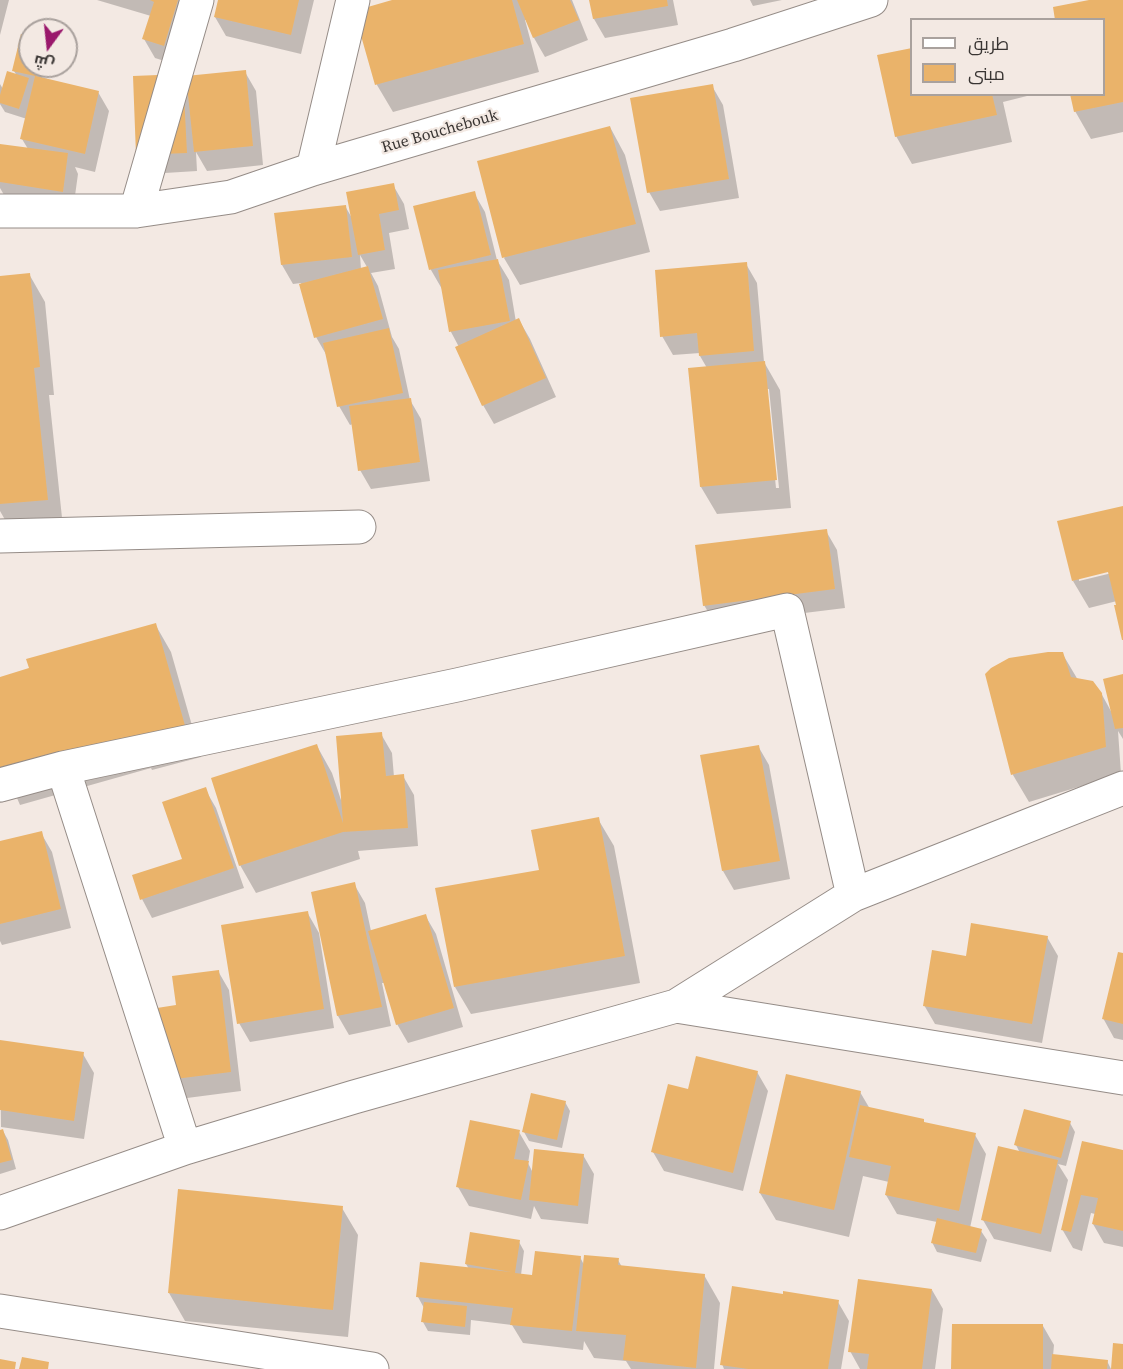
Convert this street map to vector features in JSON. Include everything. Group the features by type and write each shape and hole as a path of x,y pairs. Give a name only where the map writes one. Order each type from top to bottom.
{"street":[{"path":"136,211 197,0"},
{"path":"313,169 353,0"},
{"name":"Rue Bouchebouk","path":"0,211 136,211 231,197 313,169 733,45 871,0"},
{"path":"0,536 358,527"},
{"path":"0,785 63,768 445,688 787,610 853,895"},
{"path":"63,768 185,1148"},
{"path":"0,1213 185,1148 354,1097 676,1006 853,895 1123,788"},
{"path":"676,1006 1123,1078"},
{"path":"0,1311 372,1369"}],"building":[{"path":"150,0 178,0 164,46 142,39 154,2"},
{"path":"218,0 299,0 291,35 214,17"},
{"path":"392,0 512,0 524,44 375,85 354,11"},
{"path":"517,0 570,0 579,20 533,38"},
{"path":"589,0 667,0 668,6 593,19"},
{"path":"1089,0 1123,0 1123,102 1074,112 1070,96 1105,96 1105,18 1055,18 1053,7"},
{"path":"18,46 18,72 12,71"},
{"path":"910,48 910,96 992,96 997,115 895,137 877,55"},
{"path":"246,70 253,146 194,152 186,76"},
{"path":"7,71 18,74 18,78 29,78 19,109 0,103"},
{"path":"183,74 187,153 136,155 133,76"},
{"path":"35,78 44,78 99,91 85,154 20,139"},
{"path":"713,84 729,179 647,193 630,98"},
{"path":"610,126 636,224 502,258 477,161"},
{"path":"0,144 68,153 63,192 0,182"},
{"path":"394,183 399,210 379,214 385,250 358,255 346,192"},
{"path":"475,191 491,255 429,270 413,206"},
{"path":"346,205 352,257 281,265 274,213"},
{"path":"498,259 510,321 449,332 438,270"},
{"path":"747,262 754,351 699,356 697,333 660,337 655,270"},
{"path":"368,266 383,319 314,338 299,284"},
{"path":"30,273 40,367 34,368 48,500 0,504 0,276"},
{"path":"519,318 546,378 482,406 455,347"},
{"path":"389,328 403,393 337,407 323,343"},
{"path":"765,361 777,480 700,487 688,368"},
{"path":"411,398 420,462 358,471 349,406"},
{"path":"1123,506 1122,640 1108,572 1072,581 1057,521"},
{"path":"827,529 835,589 703,606 695,545"},
{"path":"156,623 186,729 0,772 0,677 29,668 26,659"},
{"path":"1063,652 1071,677 1093,681 1102,693 1106,747 1011,775 985,674 1009,658"},
{"path":"1123,674 1123,728 1115,729 1103,679"},
{"path":"382,732 386,776 404,774 408,828 343,832 239,866 211,778 317,744 343,823 336,736"},
{"path":"759,745 780,861 722,871 700,755"},
{"path":"206,787 234,868 140,900 132,875 182,859 162,802"},
{"path":"599,817 625,956 454,987 435,888 539,870 531,830"},
{"path":"42,831 61,909 0,924 0,841"},
{"path":"355,882 382,1007 337,1016 311,892"},
{"path":"308,911 324,1009 237,1024 221,925"},
{"path":"426,914 454,1008 396,1025 368,931"},
{"path":"971,923 1048,936 1032,1024 923,1006 932,950 966,956"},
{"path":"1118,952 1123,953 1123,1024 1102,1019"},
{"path":"219,970 231,1072 151,1082 157,1008 176,1005 172,976"},
{"path":"0,1040 84,1052 74,1121 0,1110"},
{"path":"696,1056 758,1071 733,1173 651,1152 668,1084 688,1089"},
{"path":"786,1074 861,1091 834,1210 759,1193"},
{"path":"531,1093 566,1101 557,1140 522,1132"},
{"path":"860,1105 976,1133 959,1211 885,1195 891,1166 849,1157"},
{"path":"1024,1109 1071,1121 1061,1158 1014,1145"},
{"path":"470,1120 520,1130 514,1159 529,1161 521,1200 456,1187"},
{"path":"3,1129 12,1160 0,1163 0,1130"},
{"path":"1082,1141 1123,1150 1123,1231 1092,1224 1098,1198 1081,1195 1071,1232 1061,1230"},
{"path":"998,1146 1058,1160 1041,1234 981,1220"},
{"path":"534,1149 584,1154 578,1206 529,1200"},
{"path":"178,1189 343,1206 333,1310 168,1293"},
{"path":"937,1218 982,1229 976,1253 931,1243"},
{"path":"470,1232 520,1240 515,1273 532,1275 535,1251 581,1256 572,1331 510,1325 513,1308 416,1297 420,1262 511,1272 465,1264"},
{"path":"584,1255 619,1258 618,1265 705,1274 696,1368 623,1360 626,1335 576,1331"},
{"path":"858,1279 932,1289 922,1369 867,1369 869,1354 848,1352"},
{"path":"732,1286 839,1300 828,1369 748,1369 720,1365"},
{"path":"424,1302 467,1306 465,1327 421,1322"},
{"path":"952,1324 1043,1324 1043,1369 951,1369"},
{"path":"1113,1343 1123,1344 1123,1369 1111,1369"},
{"path":"1052,1354 1108,1360 1107,1369 1051,1369"},
{"path":"22,1357 49,1362 48,1369 19,1369"},
{"path":"0,1359 16,1362 15,1369 0,1369"}]}
